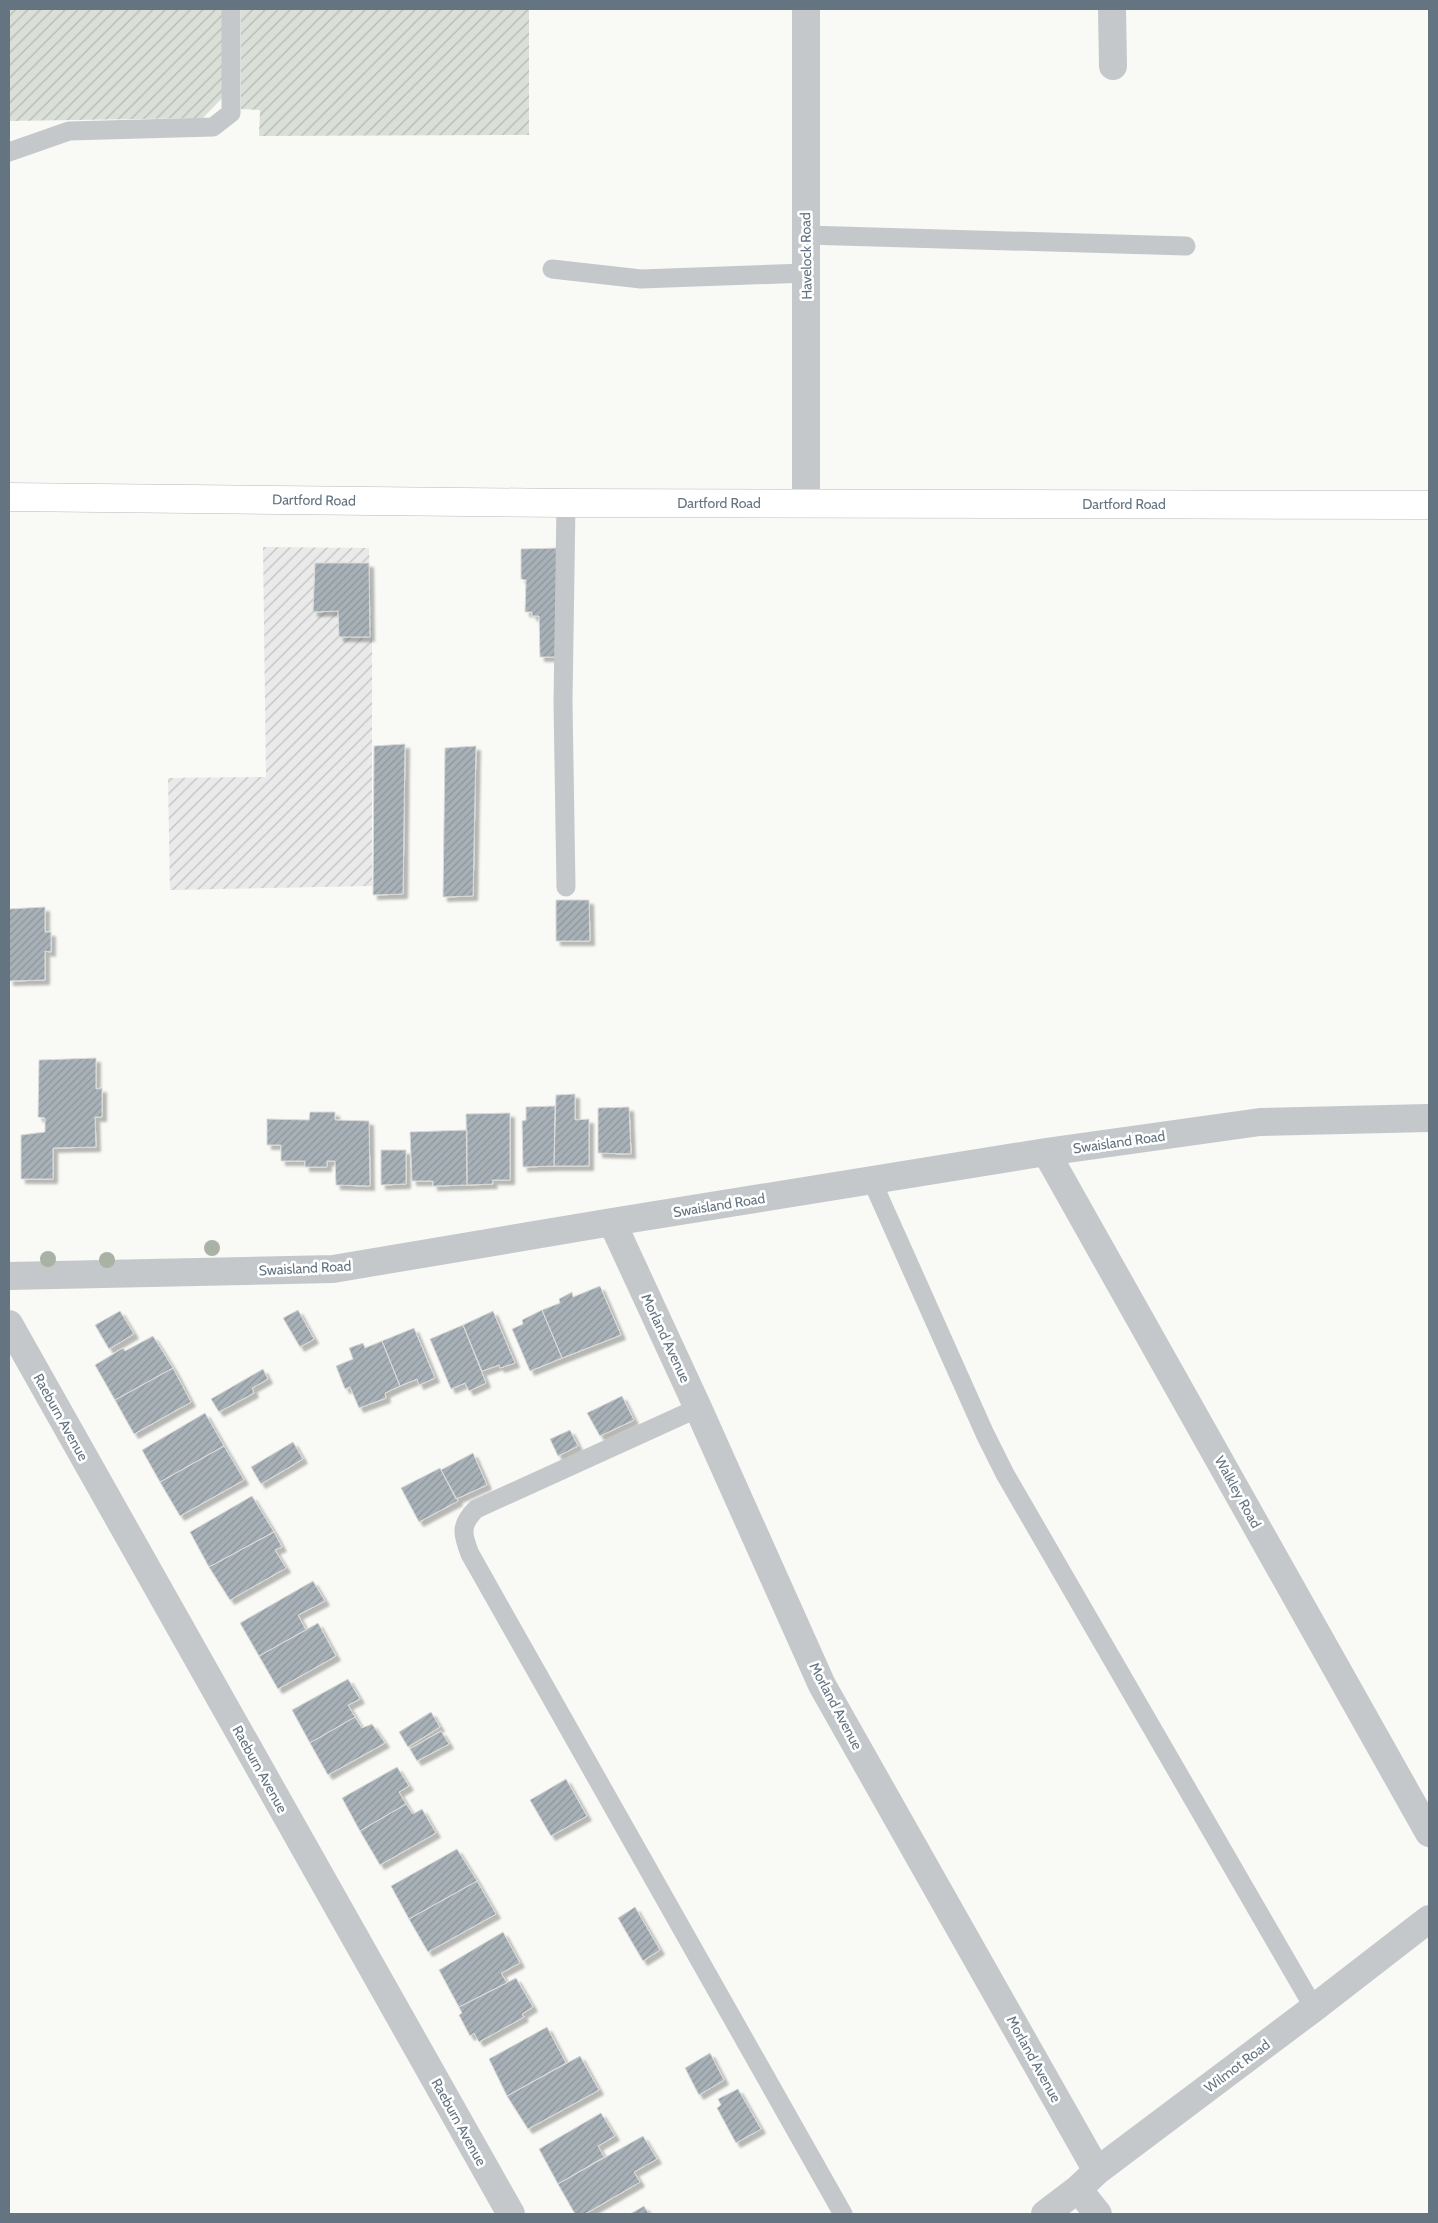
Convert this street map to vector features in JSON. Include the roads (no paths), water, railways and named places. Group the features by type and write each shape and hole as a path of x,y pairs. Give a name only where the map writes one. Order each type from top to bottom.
{"main road":[{"name":"Dartford Road","path":"9,497 566,503 806,502 1429,505"}],"street":[{"name":"Havelock Road","path":"806,9 806,502"},
{"path":"1112,9 1113,66"},
{"name":"Swaisland Road","path":"9,1276 333,1269 1046,1152 1260,1122 1429,1118"},
{"name":"Walkley Road","path":"1046,1152 1429,1832"},
{"name":"Morland Avenue","path":"612,1222 822,1685 1088,2180 1098,2214"},
{"name":"Raeburn Avenue","path":"9,1324 511,2214"},
{"name":"Wilmot Road","path":"1046,2214 1429,1919"}],"lane":[{"path":"9,152 69,131 214,127 231,114 231,9"},
{"path":"806,235 1186,246"},
{"path":"552,269 641,279 807,273"},
{"path":"566,503 563,702 566,887"},
{"path":"872,1181 984,1434 1005,1474 1314,2008"},
{"path":"698,1408 476,1509 466,1519 463,1537 474,1562 842,2214"}]}
